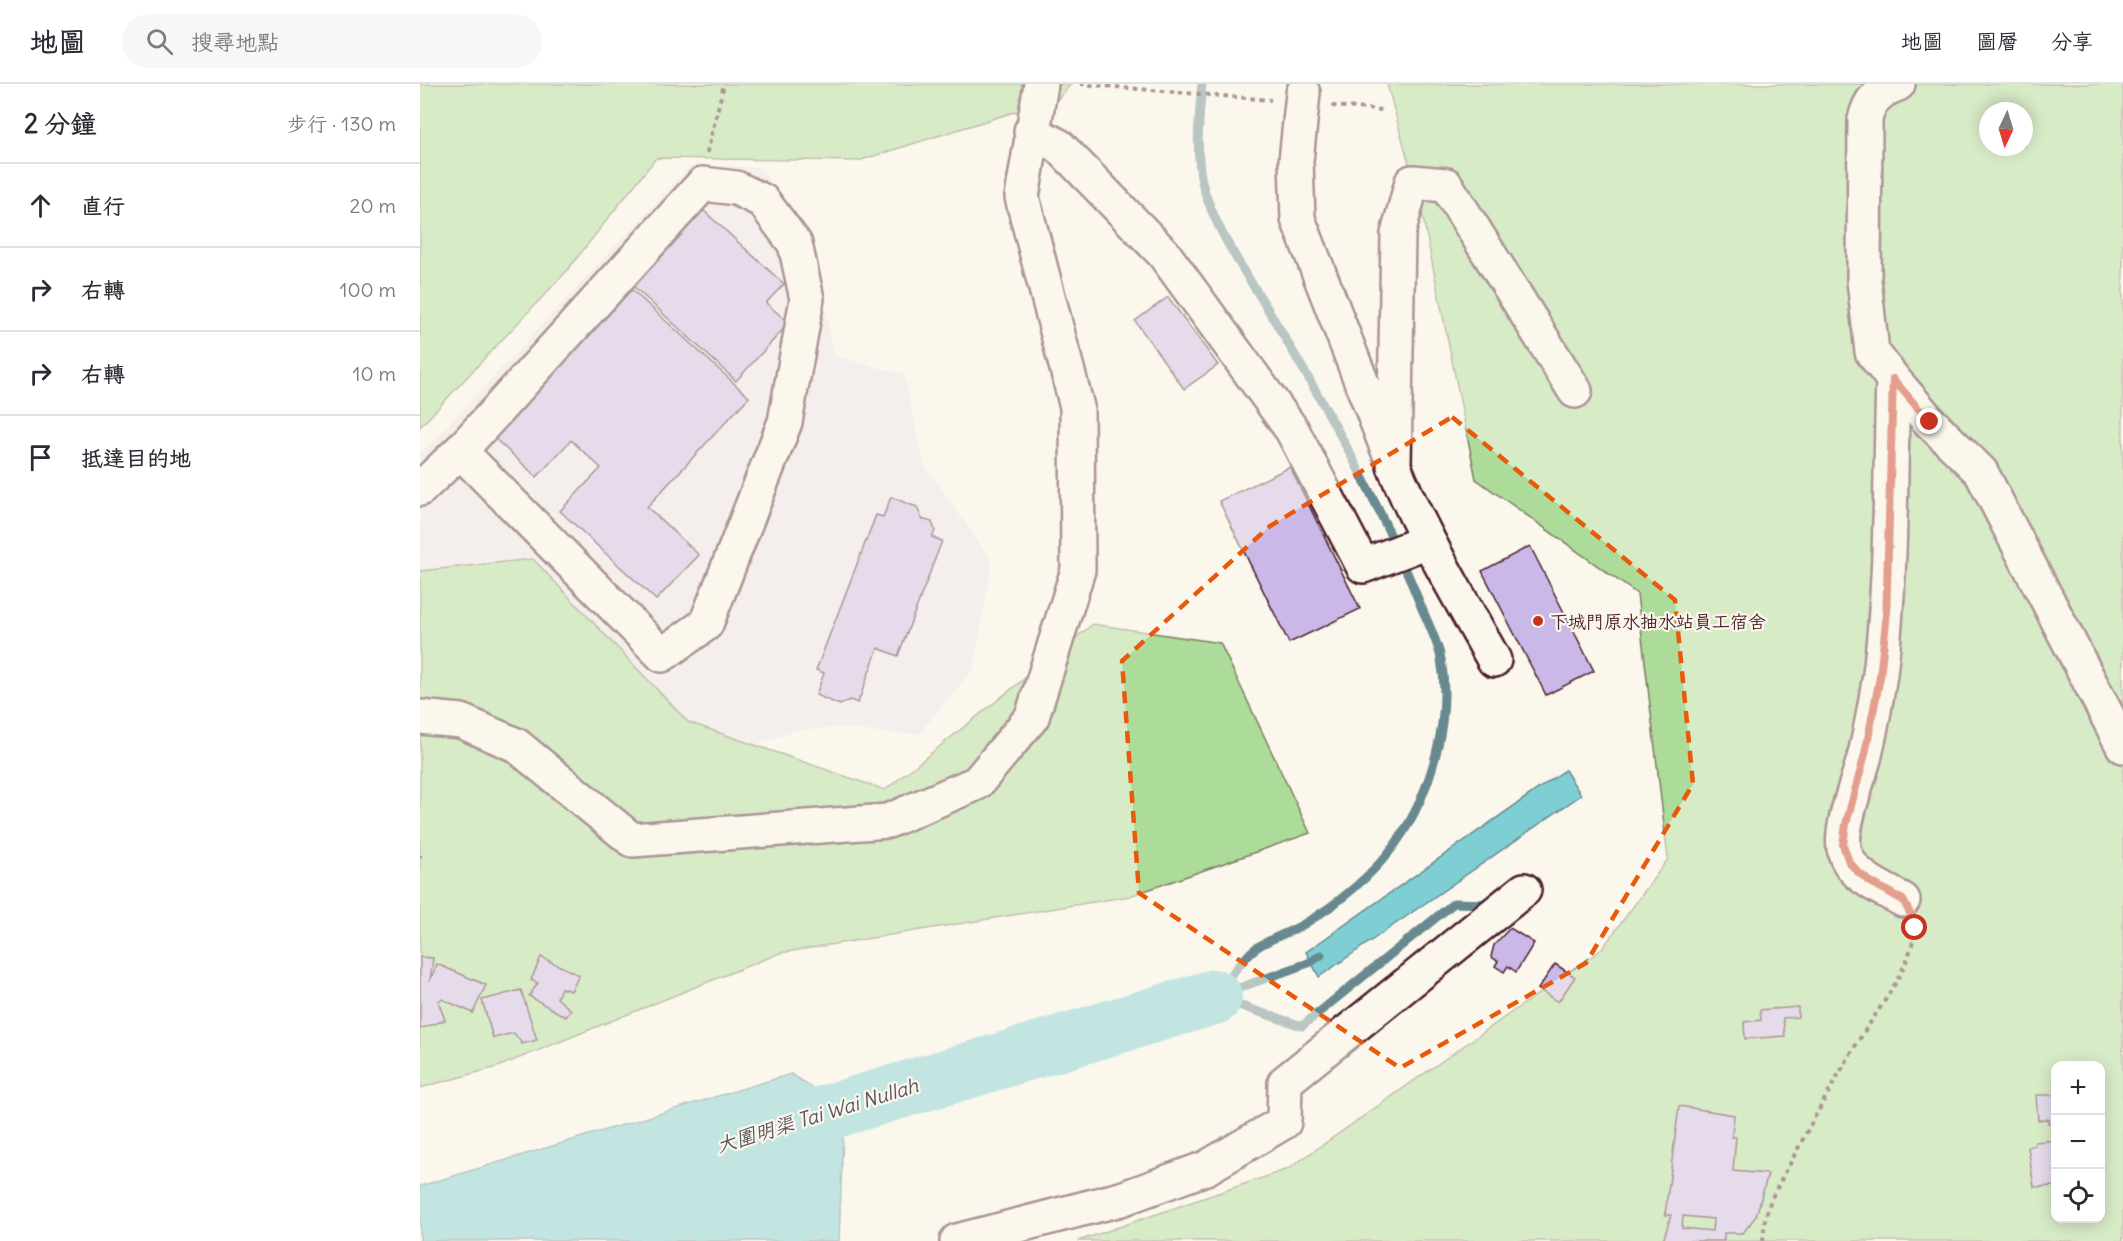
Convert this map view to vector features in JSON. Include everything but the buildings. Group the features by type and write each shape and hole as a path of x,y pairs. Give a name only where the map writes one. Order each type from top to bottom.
{"street":[{"path":"420,717 461,721 516,745 632,840 888,821 977,783 1032,717 1078,570 1077,407 1022,197 1031,131 1041,84"},
{"path":"1898,84 1878,93 1866,112 1864,280 1872,352 1930,422 1981,472 2123,746"},
{"path":"1302,100 1296,161 1298,219 1407,500 1494,660"},
{"path":"1031,131 1059,146 1164,254 1292,430 1363,566 1428,541"},
{"path":"1394,466 1398,234 1412,182 1446,185 1575,391"},
{"path":"420,489 460,451 703,184 736,188 763,201 795,244 807,299 785,422 706,624 662,655 460,451"},
{"path":"1893,379 1886,622 1880,677 1843,845 1849,862 1858,872 1869,881 1903,900"},
{"path":"957,1241 1121,1199 1206,1168 1284,1122 1285,1082 1524,890"}],"path":[{"path":"703,184 709,139 724,84"},
{"path":"1080,84 1302,100 1382,110"},
{"path":"1762,1241 1771,1199 1853,1049 1888,996 1908,954 1915,928 1903,900"}],"highlighted area":[{"path":"1452,417 1675,600 1693,784 1586,963 1400,1068 1139,893 1122,661 1270,526"}],"shaded area":[{"path":"690,166 758,167 812,232 834,356 904,374 924,464 992,561 974,668 919,734 842,728 797,730 732,754 420,610 420,452"}],"green space":[{"path":"420,84 1071,84 1059,98 858,161 656,158 565,273 420,427"},
{"path":"1387,84 2123,84 2123,1241 1078,1241 1288,1169 1602,949 1668,859 1637,594 1476,479 1420,203"},
{"path":"533,559 688,722 885,790 1093,624 1220,643 1310,833 1130,896 780,953 497,1067 420,1088 420,571"}],"water":[{"path":"1565,770 1581,795 1319,977 1306,952"},
{"path":"791,1074 844,1107 839,1241 420,1241 420,1186"}],"waterway":[{"path":"1202,84 1198,135 1199,161 1209,204 1225,238 1313,386 1369,491 1403,562 1434,637 1441,659 1444,682 1441,731 1429,779 1396,843 1366,877 1330,907 1304,924 1251,952 1214,997"},
{"path":"1214,997 1302,1026 1454,903 1489,904"},
{"path":"1217,996 1311,962 1321,955"},
{"name":"大圍明渠 Tai Wai Nullah","path":"772,1129 1214,997"}],"place":[{"name":"下城門原水抽水站員工宿舍","path":"1538,621"}],"route":[{"path":"1915,928 1903,900 1869,881 1858,872 1849,862 1843,845 1846,824 1865,754 1880,677 1886,622 1893,379 1930,422"}]}
